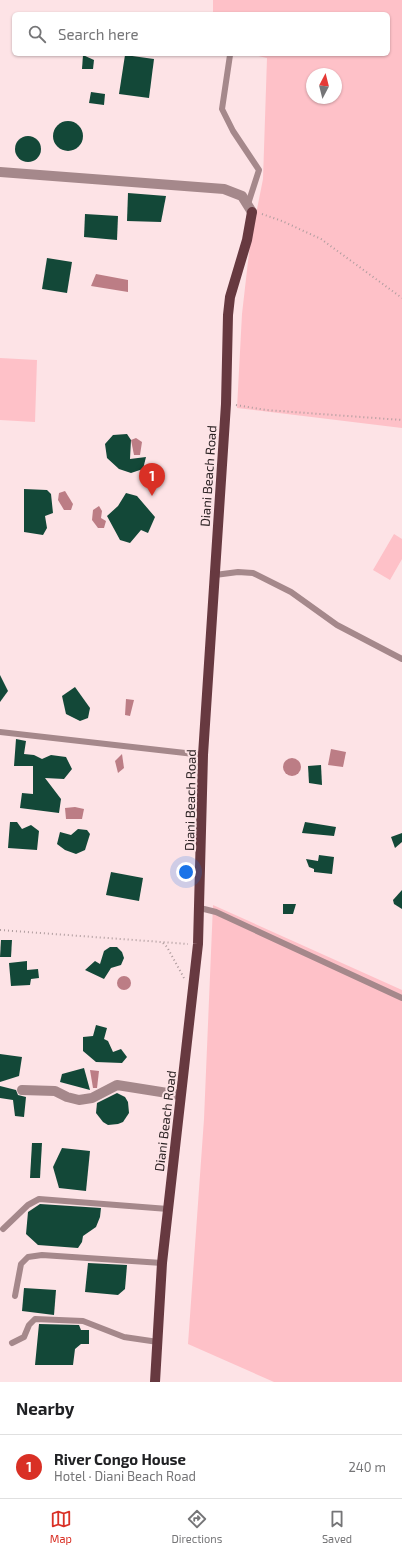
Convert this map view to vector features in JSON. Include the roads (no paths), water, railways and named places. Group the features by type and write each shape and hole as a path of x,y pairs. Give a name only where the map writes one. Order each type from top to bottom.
{"main road":[{"name":"Diani Beach Road","path":"155,1382 162,1263 180,1095 194,998 198,944 204,755 214,575 226,404 227,328 230,297 247,240 250,208"}],"street":[{"path":"0,172 224,189 237,193 246,200 250,208"},
{"path":"22,1090 55,1091 67,1097 79,1100 92,1098 117,1085 180,1095"}],"lane":[{"path":"230,56 222,109 233,131 259,170 250,208"},
{"path":"214,575 238,572 253,573 291,592 337,625 402,659"},
{"path":"0,732 204,755"},
{"path":"200,908 216,912 402,998"},
{"path":"3,1228 28,1205 39,1199 168,1209"},
{"path":"15,1296 21,1264 28,1257 42,1255 162,1263"},
{"path":"12,1343 24,1337 29,1325 35,1319 45,1318 83,1321 124,1337 158,1342"}],"place":[{"name":"River Congo House","path":"152,496"}]}
